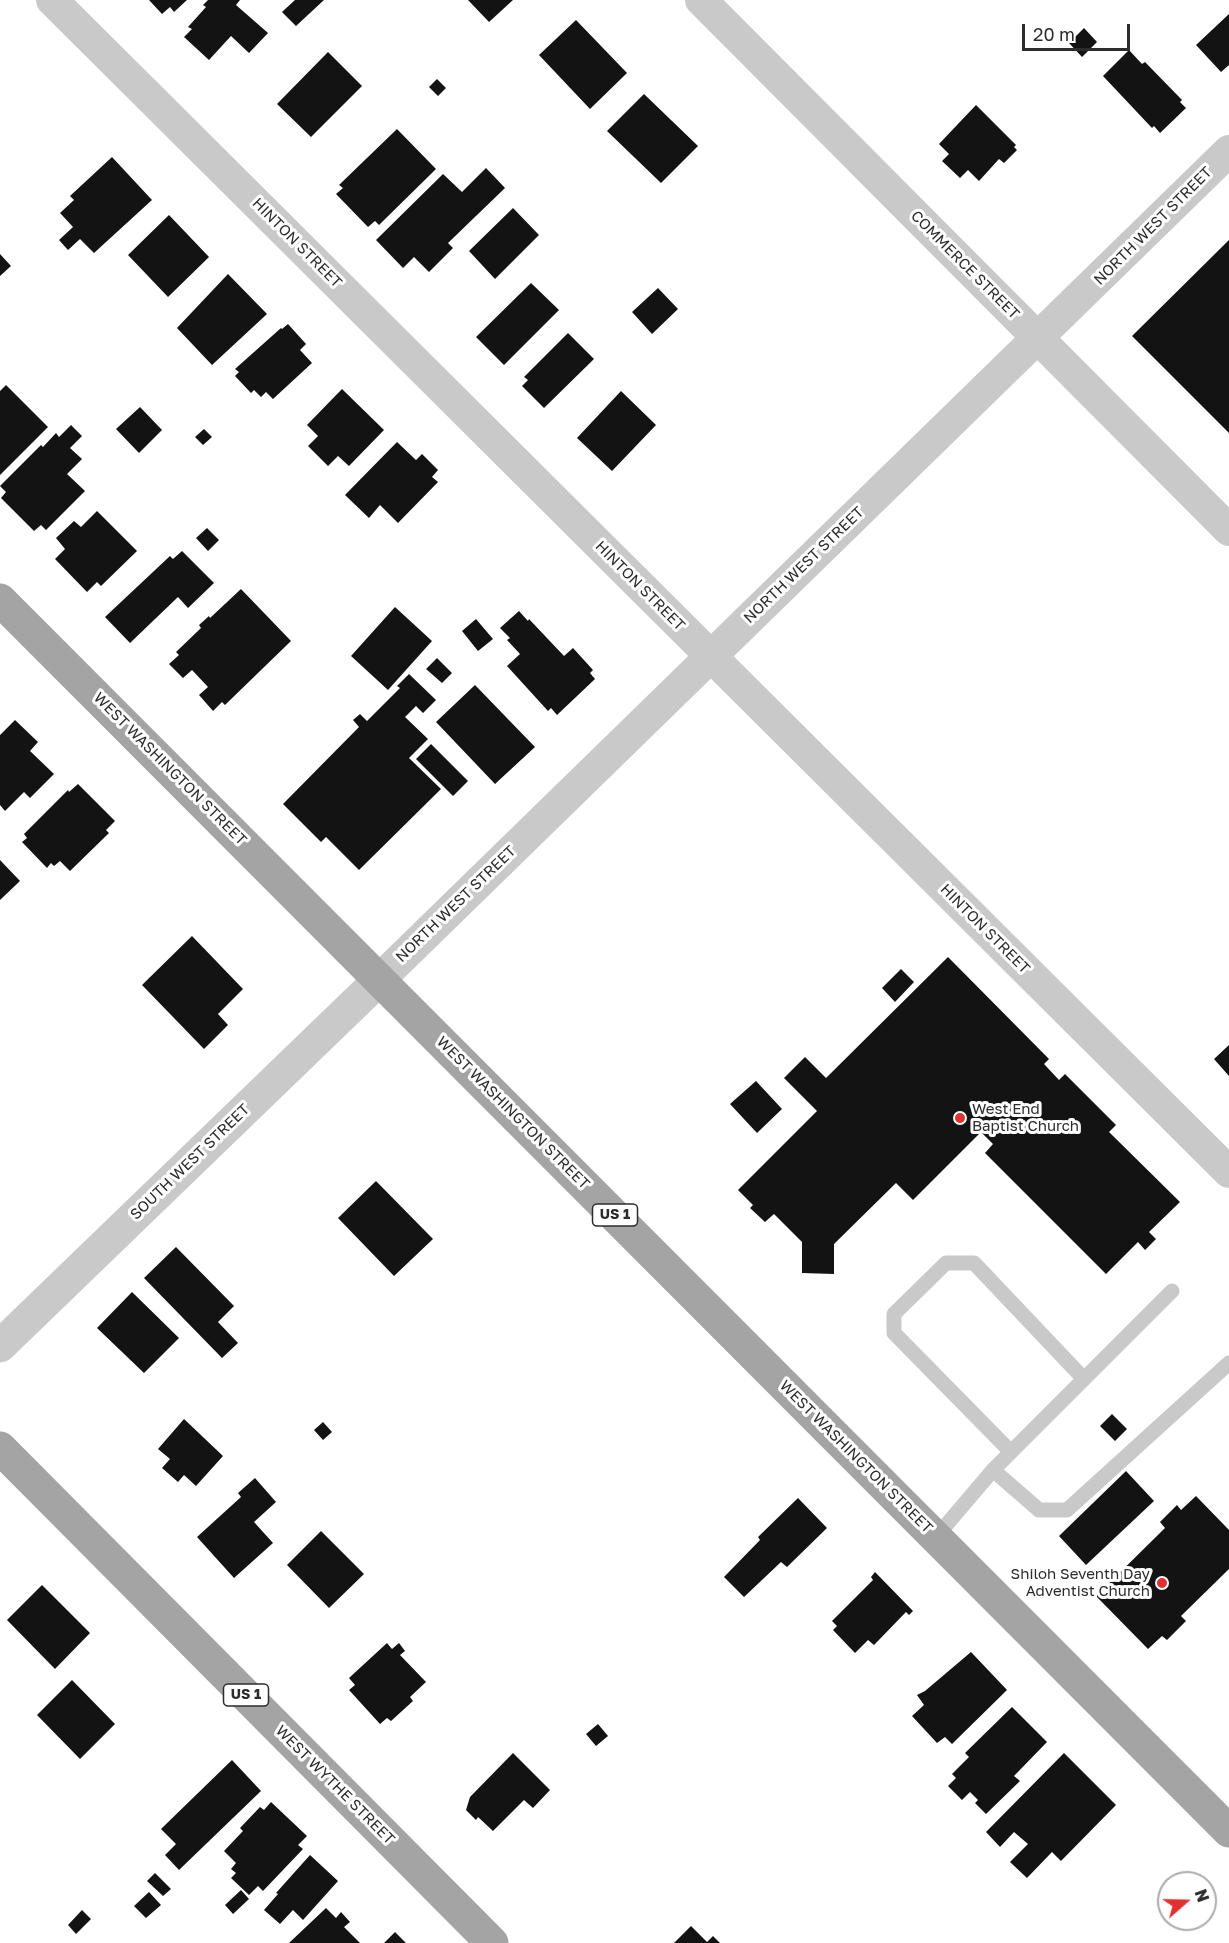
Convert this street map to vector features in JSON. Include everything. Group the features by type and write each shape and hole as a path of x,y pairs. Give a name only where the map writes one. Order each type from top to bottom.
{"main road":[{"name":"WEST WASHINGTON STREET","path":"0,600 1229,1830"},
{"name":"WEST WYTHE STREET","path":"0,1448 492,1943"}],"street":[{"name":"HINTON STREET","path":"52,0 1229,1172"},
{"name":"COMMERCE STREET","path":"701,0 1229,530"},
{"name":"NORTH WEST STREET","path":"380,979 1229,151"},
{"name":"SOUTH WEST STREET","path":"0,1346 380,979"}],"lane":[{"path":"1011,1452 894,1333 894,1314 946,1263 974,1263 1084,1379"},
{"path":"936,1537 993,1470 1172,1291"},
{"path":"993,1470 1038,1510 1067,1510 1229,1362"}],"building":[{"path":"149,0 187,0 174,12 170,7 162,14"},
{"path":"208,0 240,0 236,5 268,33 249,53 231,36 209,60 184,37 192,29 188,27 206,7 203,5"},
{"path":"295,0 324,0 296,26 282,12"},
{"path":"468,0 513,0 489,22"},
{"path":"1229,14 1229,65 1221,72 1196,45"},
{"path":"576,20 627,73 590,109 539,55"},
{"path":"1084,28 1097,42 1082,57 1069,43"},
{"path":"1129,50 1142,64 1145,62 1182,100 1180,102 1186,108 1160,133 1154,126 1152,128 1103,76"},
{"path":"328,52 362,86 311,137 277,104"},
{"path":"437,79 446,88 438,96 429,87"},
{"path":"644,94 698,146 661,183 607,131"},
{"path":"976,105 1016,145 1014,147 1017,150 1004,163 999,159 979,181 968,170 960,178 942,161 949,154 939,144"},
{"path":"397,129 436,169 379,225 375,221 368,227 336,194 343,188 339,185"},
{"path":"112,157 152,200 94,253 80,239 68,250 59,240 73,227 60,213 74,200 70,196"},
{"path":"486,168 505,188 448,243 453,248 429,272 414,257 403,268 376,240 443,174 462,192"},
{"path":"513,208 539,235 495,279 469,251"},
{"path":"169,215 209,257 168,297 128,255"},
{"path":"1229,240 1229,433 1132,336"},
{"path":"0,254 11,266 0,276"},
{"path":"228,274 267,314 212,365 177,328"},
{"path":"531,283 559,310 504,365 476,337"},
{"path":"658,288 678,309 652,334 632,312"},
{"path":"288,324 306,344 300,350 312,363 273,399 266,392 261,397 254,390 251,393 235,376 239,372 235,369"},
{"path":"568,333 594,359 544,408 522,386 528,380 524,377"},
{"path":"6,385 48,427 0,475 0,391"},
{"path":"342,389 384,430 349,466 338,456 328,466 308,446 318,436 307,425"},
{"path":"621,391 656,425 612,471 577,438"},
{"path":"140,407 162,430 139,453 116,429"},
{"path":"71,425 82,436 70,448 82,459 67,474 85,491 46,530 41,525 34,531 1,498 6,492 0,486 41,445 43,447 56,433 59,437"},
{"path":"204,429 212,437 203,445 195,437"},
{"path":"397,442 416,460 422,454 438,470 432,477 438,482 398,523 380,505 369,518 345,495"},
{"path":"97,511 137,551 101,586 97,582 87,592 55,559 65,549 56,538 74,521 81,527"},
{"path":"207,528 219,540 208,551 196,538"},
{"path":"182,551 214,583 188,608 178,597 130,643 105,617 170,556 173,559"},
{"path":"241,589 291,641 225,705 222,702 213,711 199,695 208,687 192,670 183,678 169,664 179,655 176,652 201,628 199,625 209,616 210,618"},
{"path":"395,607 432,641 388,690 351,656"},
{"path":"519,611 564,656 573,648 593,670 590,673 595,679 557,715 551,708 548,711 507,666 520,654 507,640 510,638 500,628"},
{"path":"476,619 493,639 478,651 462,631"},
{"path":"437,658 452,673 442,683 426,669"},
{"path":"409,674 436,700 423,713 416,706 405,717 428,739 409,758 441,789 359,870 326,837 321,842 283,804 359,727 353,720 360,714 367,721 400,688 397,686"},
{"path":"475,685 535,747 495,784 436,722"},
{"path":"15,720 38,742 30,751 54,774 30,798 24,792 5,811 0,805 0,735"},
{"path":"431,744 468,781 453,796 416,759"},
{"path":"78,784 115,821 106,830 109,833 70,871 60,861 54,866 51,863 47,868 22,842 27,838 24,834 68,790 69,792"},
{"path":"0,860 20,881 0,900"},
{"path":"192,936 243,989 218,1014 228,1025 204,1049 142,985"},
{"name":"West End Baptist Church","path":"948,957 1049,1059 1044,1064 1059,1080 1065,1074 1116,1125 1109,1132 1180,1202 1149,1232 1156,1239 1145,1250 1138,1242 1106,1274 985,1153 993,1144 981,1132 913,1200 896,1183 834,1244 834,1274 802,1273 802,1242 774,1214 765,1222 750,1208 753,1205 738,1190 817,1111 784,1078 805,1057 826,1078"},
{"path":"901,969 914,982 895,1002 882,988"},
{"path":"1229,1045 1229,1076 1214,1059"},
{"path":"756,1081 782,1109 757,1133 730,1104"},
{"path":"376,1181 433,1239 394,1276 338,1218"},
{"path":"176,1247 234,1306 218,1322 238,1343 222,1358 144,1278"},
{"path":"132,1292 179,1338 144,1373 97,1328"},
{"path":"1112,1414 1127,1429 1115,1441 1100,1426"},
{"path":"184,1419 223,1456 196,1486 184,1475 178,1482 162,1468 170,1459 158,1449"},
{"path":"323,1422 332,1432 323,1440 314,1430"},
{"path":"1126,1471 1154,1501 1086,1565 1059,1536"},
{"path":"255,1478 276,1502 254,1522 273,1543 234,1578 197,1537 241,1497 238,1493"},
{"name":"Shiloh Seventh Day Adventist Church","path":"1196,1496 1229,1530 1229,1569 1181,1616 1186,1621 1167,1640 1162,1636 1148,1649 1096,1596 1165,1528 1160,1522 1177,1505 1181,1510"},
{"path":"798,1498 827,1528 787,1567 781,1562 744,1597 724,1577 760,1540 758,1537"},
{"path":"321,1531 364,1574 329,1608 287,1565"},
{"path":"875,1572 913,1611 909,1615 906,1612 874,1645 868,1640 855,1653 833,1630 837,1626 832,1621 873,1580 871,1577"},
{"path":"42,1585 90,1633 55,1669 7,1620"},
{"path":"387,1643 392,1649 399,1643 405,1651 400,1655 426,1682 410,1697 413,1701 391,1721 387,1718 380,1724 349,1690 355,1685 349,1678"},
{"path":"971,1652 1007,1690 952,1744 945,1737 937,1743 912,1716 924,1705 917,1695 925,1691"},
{"path":"72,1680 115,1724 80,1759 37,1715"},
{"path":"1012,1707 1047,1742 1014,1776 1020,1781 986,1814 975,1803 978,1800 970,1792 962,1800 948,1786 956,1778 952,1774 969,1757 965,1753"},
{"path":"598,1724 608,1736 596,1746 586,1734"},
{"path":"513,1753 550,1790 533,1808 524,1800 493,1831 478,1817 476,1820 466,1810 470,1797"},
{"path":"1064,1753 1116,1805 1061,1861 1052,1852 1027,1878 1010,1862 1028,1844 1014,1832 1000,1847 986,1832"},
{"path":"232,1760 261,1791 179,1870 165,1855 176,1844 161,1829"},
{"path":"271,1802 307,1836 298,1845 303,1849 263,1891 258,1886 249,1895 231,1878 236,1873 231,1869 236,1863 224,1851 243,1831 240,1828 260,1807 264,1810"},
{"path":"310,1855 338,1881 303,1920 293,1910 280,1924 264,1910"},
{"path":"155,1873 171,1889 163,1896 147,1881"},
{"path":"241,1890 249,1899 233,1914 225,1905"},
{"path":"149,1892 161,1905 146,1918 134,1906"},
{"path":"326,1908 336,1918 341,1912 350,1922 344,1927 360,1943 289,1943"},
{"path":"82,1910 91,1919 76,1934 68,1925"},
{"path":"691,1926 707,1942 713,1936 720,1943 674,1943"},
{"path":"395,1932 406,1943 384,1943"}],"place":[{"name":"West End Baptist Church","path":"960,1118"},
{"name":"Shiloh Seventh Day Adventist Church","path":"1162,1583"}]}
